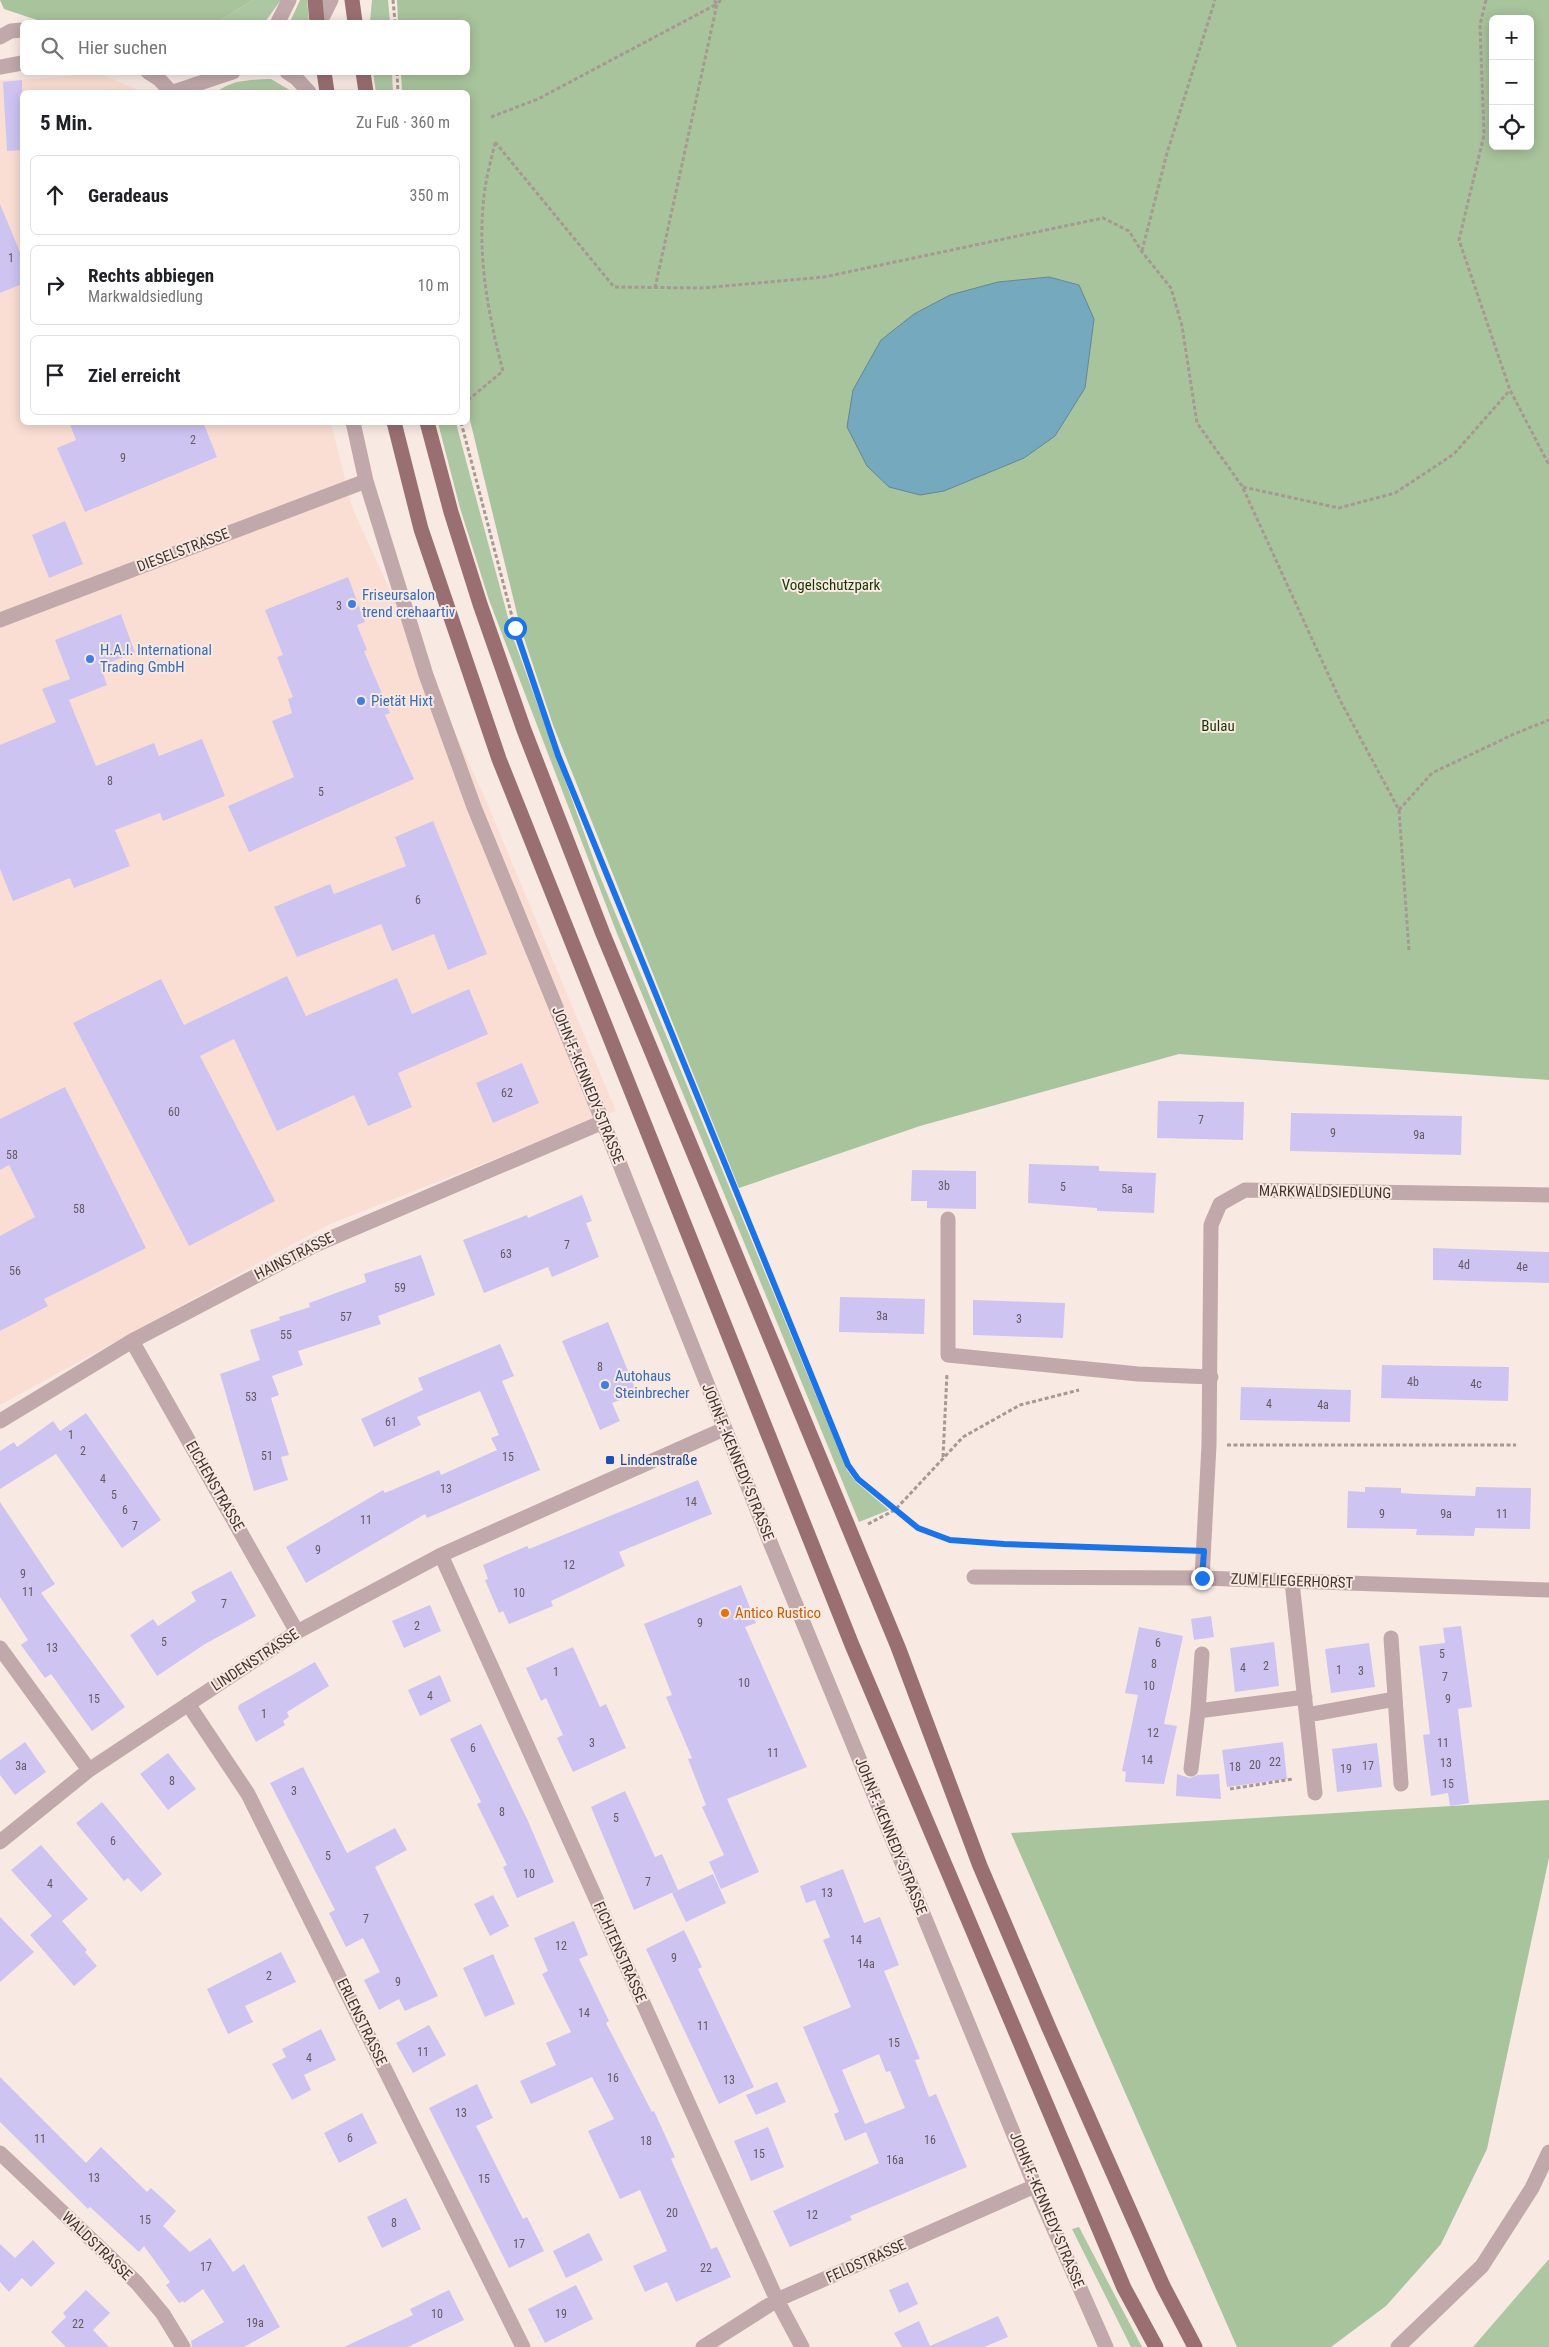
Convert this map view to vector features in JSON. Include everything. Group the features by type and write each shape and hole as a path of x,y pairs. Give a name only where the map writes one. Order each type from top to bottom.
{"main road":[{"path":"315,0 319,20"},
{"path":"352,0 355,20"},
{"path":"324,75 327,90"},
{"path":"363,75 366,90"},
{"path":"395,425 421,529 499,759 701,1270 852,1645 1124,2288 1156,2347"},
{"path":"428,425 451,512 474,586 528,739 607,943 901,1655 980,1866 1041,2010 1163,2286 1195,2347"}],"street":[{"path":"279,20 289,0"},
{"path":"320,20 331,0"},
{"path":"0,37 11,31 20,30"},
{"path":"0,67 20,63"},
{"path":"152,75 170,90"},
{"path":"175,90 198,75"},
{"path":"178,90 224,75"},
{"path":"292,75 307,90"},
{"name":"JOHN-F.-KENNEDY-STRASSE","path":"354,425 366,480 426,675 470,797 604,1122 724,1429 1035,2186 1106,2347"},
{"name":"DIESELSTRASSE","path":"0,620 366,480"},
{"name":"HAINSTRASSE","path":"0,1421 132,1341 338,1233 433,1196 604,1122"},
{"name":"MARKWALDSIEDLUNG","path":"1202,1578 1211,1377 1211,1225 1220,1204 1245,1190 1549,1195"},
{"path":"948,1219 948,1355 1138,1374 1211,1377"},
{"name":"EICHENSTRASSE","path":"132,1341 297,1632"},
{"name":"LINDENSTRASSE","path":"0,1842 89,1770 297,1632 441,1556 724,1429"},
{"name":"FICHTENSTRASSE","path":"441,1556 777,2300 802,2347"},
{"name":"ZUM FLIEGERHORST","path":"974,1576 1202,1578 1549,1590"},
{"path":"1292,1582 1308,1714 1315,1793"},
{"path":"1391,1638 1401,1784"},
{"path":"0,1648 89,1770"},
{"path":"1191,1769 1202,1654"},
{"path":"1198,1711 1305,1697"},
{"path":"1308,1714 1395,1699"},
{"name":"ERLENSTRASSE","path":"188,1704 248,1794 523,2347"},
{"path":"1398,2347 1482,2266 1532,2188 1549,2152"},
{"name":"WALDSTRASSE","path":"0,2153 136,2283 163,2314 183,2347"},
{"name":"FELDSTRASSE","path":"703,2347 777,2300 1035,2186"}],"path":[{"path":"393,0 394,20"},
{"path":"491,117 538,99 721,0"},
{"path":"1142,252 1167,153 1215,0"},
{"path":"1486,0 1480,25 1484,135 1459,240 1510,390 1549,465"},
{"path":"655,288 715,2"},
{"path":"397,75 398,90"},
{"path":"470,398 503,371 489,317 482,247 484,195 495,142 614,288 702,288 824,277 1103,218 1129,231 1142,252 1171,288 1182,326 1197,423 1242,486 1340,700 1399,810 1409,951"},
{"path":"1242,486 1339,508 1395,493 1454,454 1510,390"},
{"path":"463,425 515,628 558,755 848,1465 858,1479 918,1528 950,1540 1004,1544 1204,1551"},
{"path":"1399,810 1432,773 1514,734 1549,720"},
{"path":"943,1457 948,1355"},
{"path":"851,1533 895,1510 963,1437 1020,1405 1083,1389"},
{"path":"1209,1445 1516,1445"},
{"path":"1230,1789 1314,1776"}],"shaded area":[{"path":"79,75 104,75 138,90 20,90 20,425 332,425 352,507 485,798 616,1111 328,1225 0,1405 0,80"}],"green space":[{"path":"0,0 253,0 221,20 37,20 4,9"},
{"path":"253,0 281,0 266,20 221,20"},
{"path":"300,0 307,0 309,20 291,20"},
{"path":"372,0 388,0 390,20 370,20"},
{"name":"Bulau","path":"397,0 1549,0 1549,1080 1179,1054 920,1126 739,1188 553,725 520,626 470,420 470,90 402,90 401,75 470,75 470,20 398,20","holes":["1049,277 1079,285 998,282"]},
{"path":"373,75 392,75 393,90 376,90"},
{"path":"271,79 290,90 220,90 236,82"},
{"path":"439,425 457,425 514,640 599,874 847,1470 856,1482 889,1510 859,1522 616,931 489,600 460,508"},
{"path":"1549,1800 1549,1858 1487,2149 1441,2244 1386,2306 1331,2347 1237,2347 1011,1833"},
{"path":"1079,2227 1142,2347 1131,2347 1072,2229"},
{"path":"1549,2259 1549,2347 1473,2347"}],"water":[{"path":"1049,277 1079,285 1094,319 1085,388 1055,436 1024,458 944,491 920,495 889,487 867,466 847,427 853,390 881,340 914,314 950,295 998,282"}],"building":[{"path":"22,80 22,90 20,90 20,150 7,151 3,82"},
{"path":"0,204 20,252 20,285 0,293"},
{"path":"70,425 204,425 217,457 85,512 57,448 76,440"},
{"path":"65,521 83,564 49,578 32,535"},
{"path":"348,577 365,622 357,625 367,650 364,651 390,713 385,715 414,779 249,852 228,806 294,777 272,721 292,713 288,699 293,697 277,657 283,655 265,610"},
{"path":"121,614 135,653 100,666 107,685 69,700 96,766 154,743 159,756 202,739 225,796 163,821 160,813 115,830 130,866 74,888 70,878 13,901 0,869 0,745 56,722 42,689 70,679 55,640"},
{"path":"433,821 487,954 448,970 434,934 392,951 381,924 297,957 274,907 330,884 334,894 406,866 395,837"},
{"path":"287,976 306,1016 397,978 412,1014 469,989 488,1034 398,1073 412,1107 368,1126 354,1095 277,1131 234,1039 200,1056 275,1201 189,1246 73,1023 161,979 184,1025"},
{"path":"522,1063 539,1103 493,1123 476,1083"},
{"path":"65,1087 146,1248 44,1299 48,1306 0,1331 0,1236 35,1217 9,1165 0,1170 0,1119"},
{"path":"1158,1101 1244,1102 1243,1140 1157,1138"},
{"path":"1291,1113 1462,1116 1461,1155 1290,1151"},
{"path":"1029,1164 1099,1166 1099,1171 1156,1173 1154,1213 1097,1211 1097,1208 1028,1203"},
{"path":"912,1170 976,1171 976,1209 927,1208 927,1201 911,1201"},
{"path":"582,1195 592,1221 586,1223 599,1257 552,1277 548,1267 484,1293 463,1240 527,1215 528,1218"},
{"path":"1433,1248 1549,1252 1549,1283 1433,1280"},
{"path":"421,1255 435,1295 378,1316 381,1324 298,1351 303,1365 272,1376 279,1395 271,1398 289,1455 281,1457 288,1480 254,1491 220,1374 260,1360 250,1330 280,1320 279,1317 310,1307 309,1303 366,1282 364,1274"},
{"path":"840,1297 925,1299 924,1334 839,1332"},
{"path":"973,1300 1065,1303 1063,1338 973,1335"},
{"path":"608,1322 637,1393 612,1403 620,1421 600,1430 562,1341"},
{"path":"500,1344 514,1376 502,1381 540,1470 427,1518 425,1514 306,1583 286,1547 383,1490 385,1493 439,1470 441,1475 497,1450 491,1438 499,1435 480,1391 417,1417 421,1425 374,1447 361,1419 423,1390 418,1378"},
{"path":"1382,1365 1509,1367 1508,1401 1381,1398"},
{"path":"1241,1387 1351,1390 1350,1422 1240,1420"},
{"path":"86,1413 161,1520 122,1548 56,1454 0,1489 0,1451 14,1442 17,1447 53,1421 60,1431"},
{"path":"698,1480 712,1514 619,1552 625,1566 551,1601 553,1606 509,1624 503,1611 499,1613 485,1580 488,1579 483,1565 527,1546 529,1549"},
{"path":"1365,1487 1401,1488 1401,1493 1475,1496 1476,1487 1531,1488 1530,1529 1475,1528 1474,1536 1416,1535 1417,1529 1347,1528 1348,1491 1365,1492"},
{"path":"0,1502 55,1584 41,1593 125,1707 92,1731 51,1674 45,1678 21,1645 28,1640 0,1597"},
{"path":"231,1571 256,1616 205,1644 157,1676 130,1635 153,1619 158,1626 196,1601 191,1592"},
{"path":"741,1585 756,1623 745,1627 807,1767 727,1799 759,1872 721,1889 709,1862 724,1855 702,1807 706,1805 688,1759 692,1758 666,1697 672,1695 644,1624"},
{"path":"430,1605 441,1631 404,1648 392,1621"},
{"path":"1211,1616 1214,1637 1194,1640 1191,1619"},
{"path":"1461,1626 1472,1707 1458,1709 1469,1803 1450,1806 1448,1793 1431,1796 1423,1735 1430,1734 1419,1646 1445,1643 1443,1628"},
{"path":"1139,1627 1183,1636 1164,1724 1177,1726 1164,1784 1125,1782 1126,1772 1122,1771 1138,1695 1125,1693"},
{"path":"1274,1642 1279,1686 1235,1692 1230,1648"},
{"path":"1369,1643 1375,1687 1331,1693 1325,1649"},
{"path":"573,1647 600,1707 606,1704 626,1748 573,1772 557,1738 563,1735 546,1698 541,1701 526,1668"},
{"path":"315,1662 329,1686 287,1712 289,1717 283,1721 285,1725 256,1742 238,1708 239,1705"},
{"path":"440,1675 451,1701 420,1716 408,1690"},
{"path":"481,1724 528,1821 554,1882 517,1898 503,1867 507,1865 477,1804 481,1802 450,1739"},
{"path":"25,1742 46,1772 15,1795 0,1775 0,1760"},
{"path":"1283,1742 1287,1779 1227,1787 1222,1750"},
{"path":"1377,1743 1382,1787 1337,1792 1332,1749"},
{"path":"168,1753 196,1789 168,1810 140,1774"},
{"path":"303,1767 347,1853 395,1828 407,1850 375,1867 438,1996 405,2011 399,1999 379,2010 364,1980 380,1972 363,1938 346,1947 329,1913 335,1910 270,1783"},
{"path":"1177,1774 1190,1778 1198,1775 1219,1774 1221,1799 1176,1796"},
{"path":"625,1791 655,1857 662,1854 678,1890 634,1910 591,1807"},
{"path":"102,1802 162,1874 141,1892 128,1878 124,1881 76,1823"},
{"path":"41,1845 88,1899 62,1921 87,1950 85,1952 97,1966 74,1986 30,1935 52,1916 11,1870"},
{"path":"843,1869 864,1923 880,1917 899,1965 884,1971 920,2059 915,2060 929,2097 936,2094 967,2167 850,2216 852,2220 790,2247 773,2211 879,2163 866,2132 845,2141 834,2114 839,2112 803,2027 851,2007 823,1940 830,1937 815,1900 806,1903 800,1886","holes":["879,2054 886,2072 890,2071 905,2108 865,2124 842,2070"]},
{"path":"713,1874 726,1903 686,1922 672,1893"},
{"path":"493,1895 509,1926 490,1936 474,1904"},
{"path":"0,1917 34,1952 0,1982"},
{"path":"574,1921 588,1955 579,1959 609,2021 606,2023 652,2112 654,2111 675,2157 671,2159 711,2249 717,2247 731,2277 676,2302 667,2282 645,2292 633,2266 667,2251 640,2190 620,2199 588,2131 614,2119 592,2077 531,2104 520,2081 556,2065 546,2043 571,2032 542,1974 548,1971 534,1938"},
{"path":"684,1930 702,1967 698,1969 754,2087 719,2104 646,1949"},
{"path":"281,1952 296,1982 245,2006 253,2022 228,2034 207,1989"},
{"path":"493,1954 515,2004 485,2017 463,1968"},
{"path":"429,2025 446,2055 413,2073 396,2043"},
{"path":"321,2029 336,2060 304,2075 311,2090 292,2100 272,2064 286,2057 282,2049"},
{"path":"0,2077 86,2163 101,2147 147,2192 151,2188 176,2211 163,2226 190,2252 210,2238 233,2272 244,2264 280,2327 244,2347 192,2347 191,2341 224,2322 203,2289 184,2303 183,2301 179,2303 166,2285 170,2282 144,2246 139,2252 90,2207 88,2209 0,2122"},
{"path":"777,2082 786,2102 756,2115 746,2095"},
{"path":"477,2084 493,2118 476,2126 523,2219 527,2217 544,2251 509,2268 429,2108"},
{"path":"362,2113 377,2143 339,2163 324,2133"},
{"path":"768,2127 784,2167 751,2181 734,2141"},
{"path":"406,2198 421,2229 382,2248 367,2217"},
{"path":"589,2233 603,2260 566,2278 553,2251"},
{"path":"33,2240 55,2263 31,2287 22,2278 9,2292 0,2282 0,2244 15,2258"},
{"path":"908,2282 918,2304 899,2313 889,2290"},
{"path":"576,2285 593,2319 545,2343 528,2309"},
{"path":"86,2290 110,2313 93,2330 109,2347 66,2347 51,2332 66,2317 63,2313"},
{"path":"449,2290 464,2320 408,2347 344,2347 413,2315 410,2309"},
{"path":"998,2316 1008,2337 984,2347 902,2347 894,2333 919,2321 930,2346"}],"place":[{"name":"Friseursalon trend crehaartiv","path":"352,604"},
{"name":"H.A.I. International Trading GmbH","path":"90,659"},
{"name":"Pietät Hixt","path":"361,701"},
{"name":"Autohaus Steinbrecher","path":"605,1385"},
{"name":"Lindenstraße","path":"610,1460"},
{"name":"Antico Rustico","path":"725,1613"}],"route":[{"path":"515,628 558,755 848,1465 858,1479 918,1528 950,1540 1004,1544 1204,1551 1202,1578"}],"park label":[{"name":"Vogelschutzpark","path":"831,585"}]}
